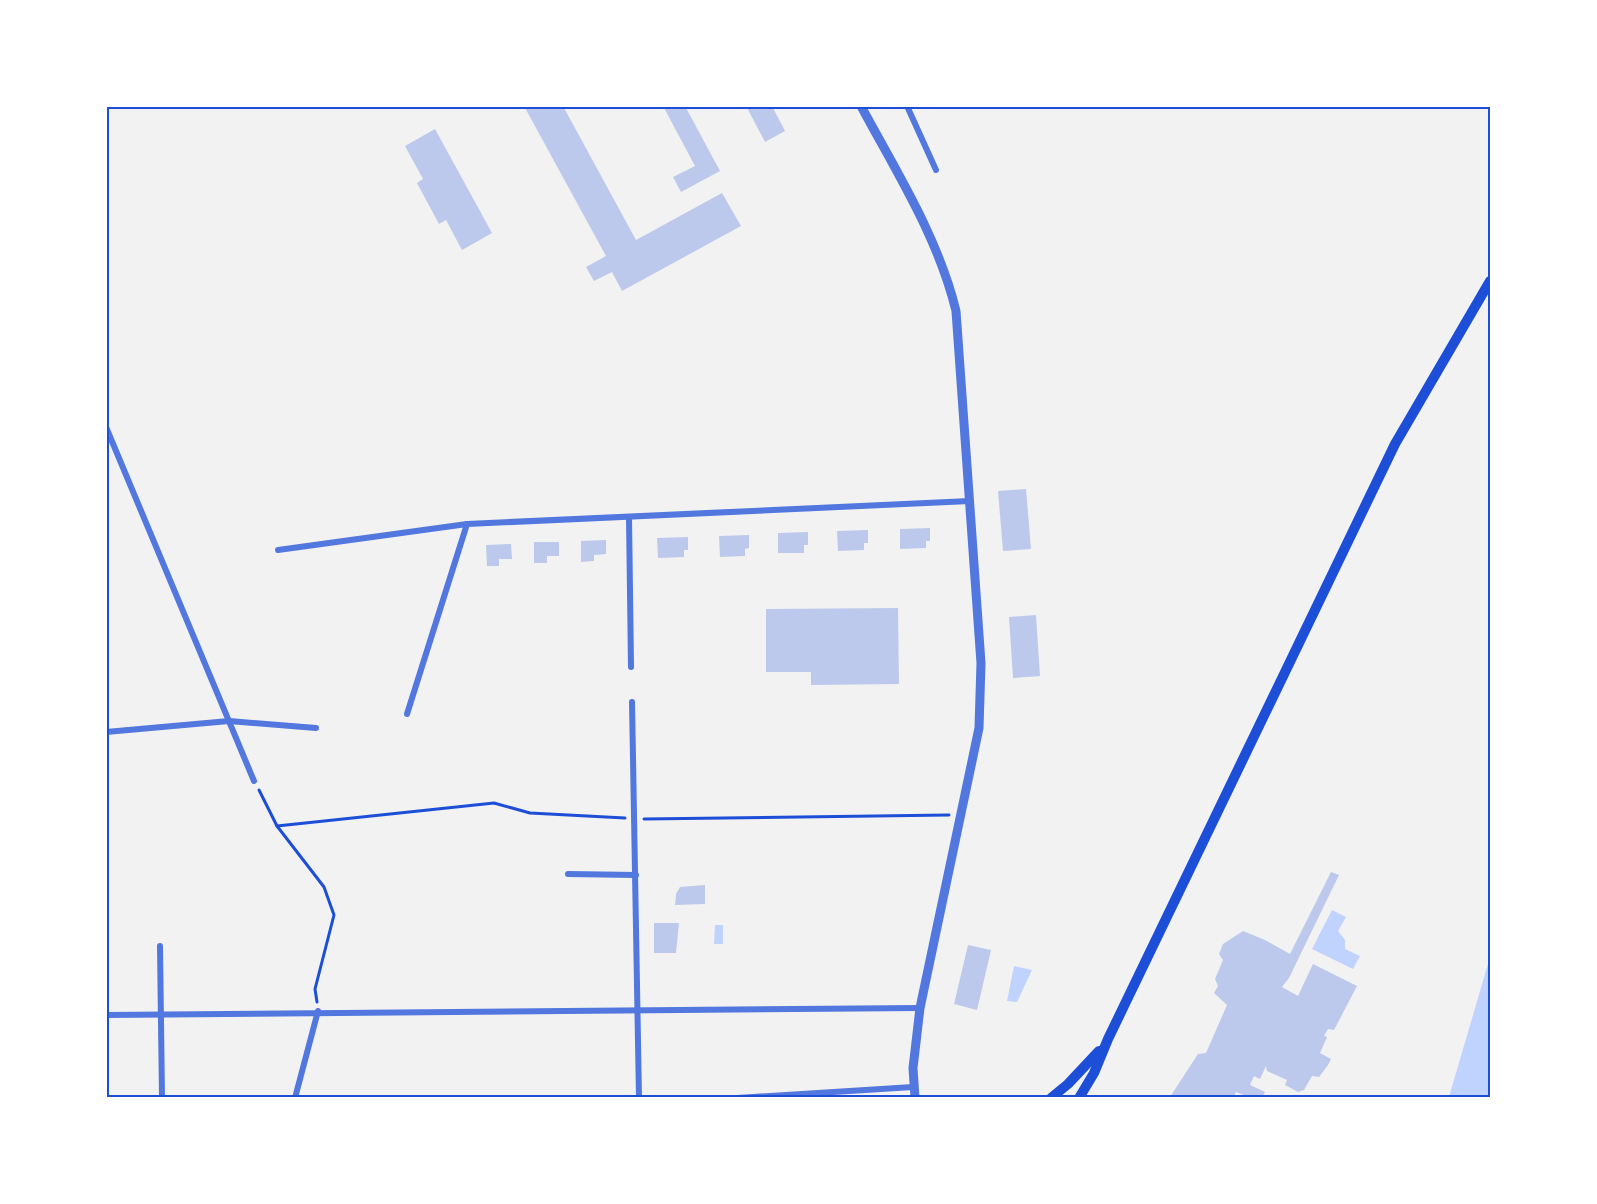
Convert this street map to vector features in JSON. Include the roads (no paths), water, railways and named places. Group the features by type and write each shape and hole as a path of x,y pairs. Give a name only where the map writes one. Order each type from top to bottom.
{"main road":[{"path":"1079,1098 1094,1073 1108,1039 1395,444 1491,281"},
{"path":"1051,1098 1089,1063 1108,1039"}],"street":[{"path":"861,106 930,234 946,273 956,311 981,663 980,728 921,1008 915,1098"},
{"path":"908,106 936,170"},
{"path":"106,427 254,781"},
{"path":"278,550 467,524 970,501"},
{"path":"629,517 631,667"},
{"path":"407,714 467,524"},
{"path":"632,702 639,1098"},
{"path":"106,732 229,722 316,728"},
{"path":"568,874 636,875"},
{"path":"160,946 162,1098"},
{"path":"106,1015 161,1012 638,1012 921,1008"},
{"path":"295,1098 318,1011"},
{"path":"736,1098 914,1087"}],"water":[{"path":"1332,910 1346,917 1338,931 1345,940 1345,949 1360,956 1353,969 1312,949"},
{"path":"715,925 723,925 723,944 714,944"},
{"path":"1490,957 1490,1097 1449,1097"},
{"path":"1014,966 1032,970 1017,1002 1007,1001"}]}
